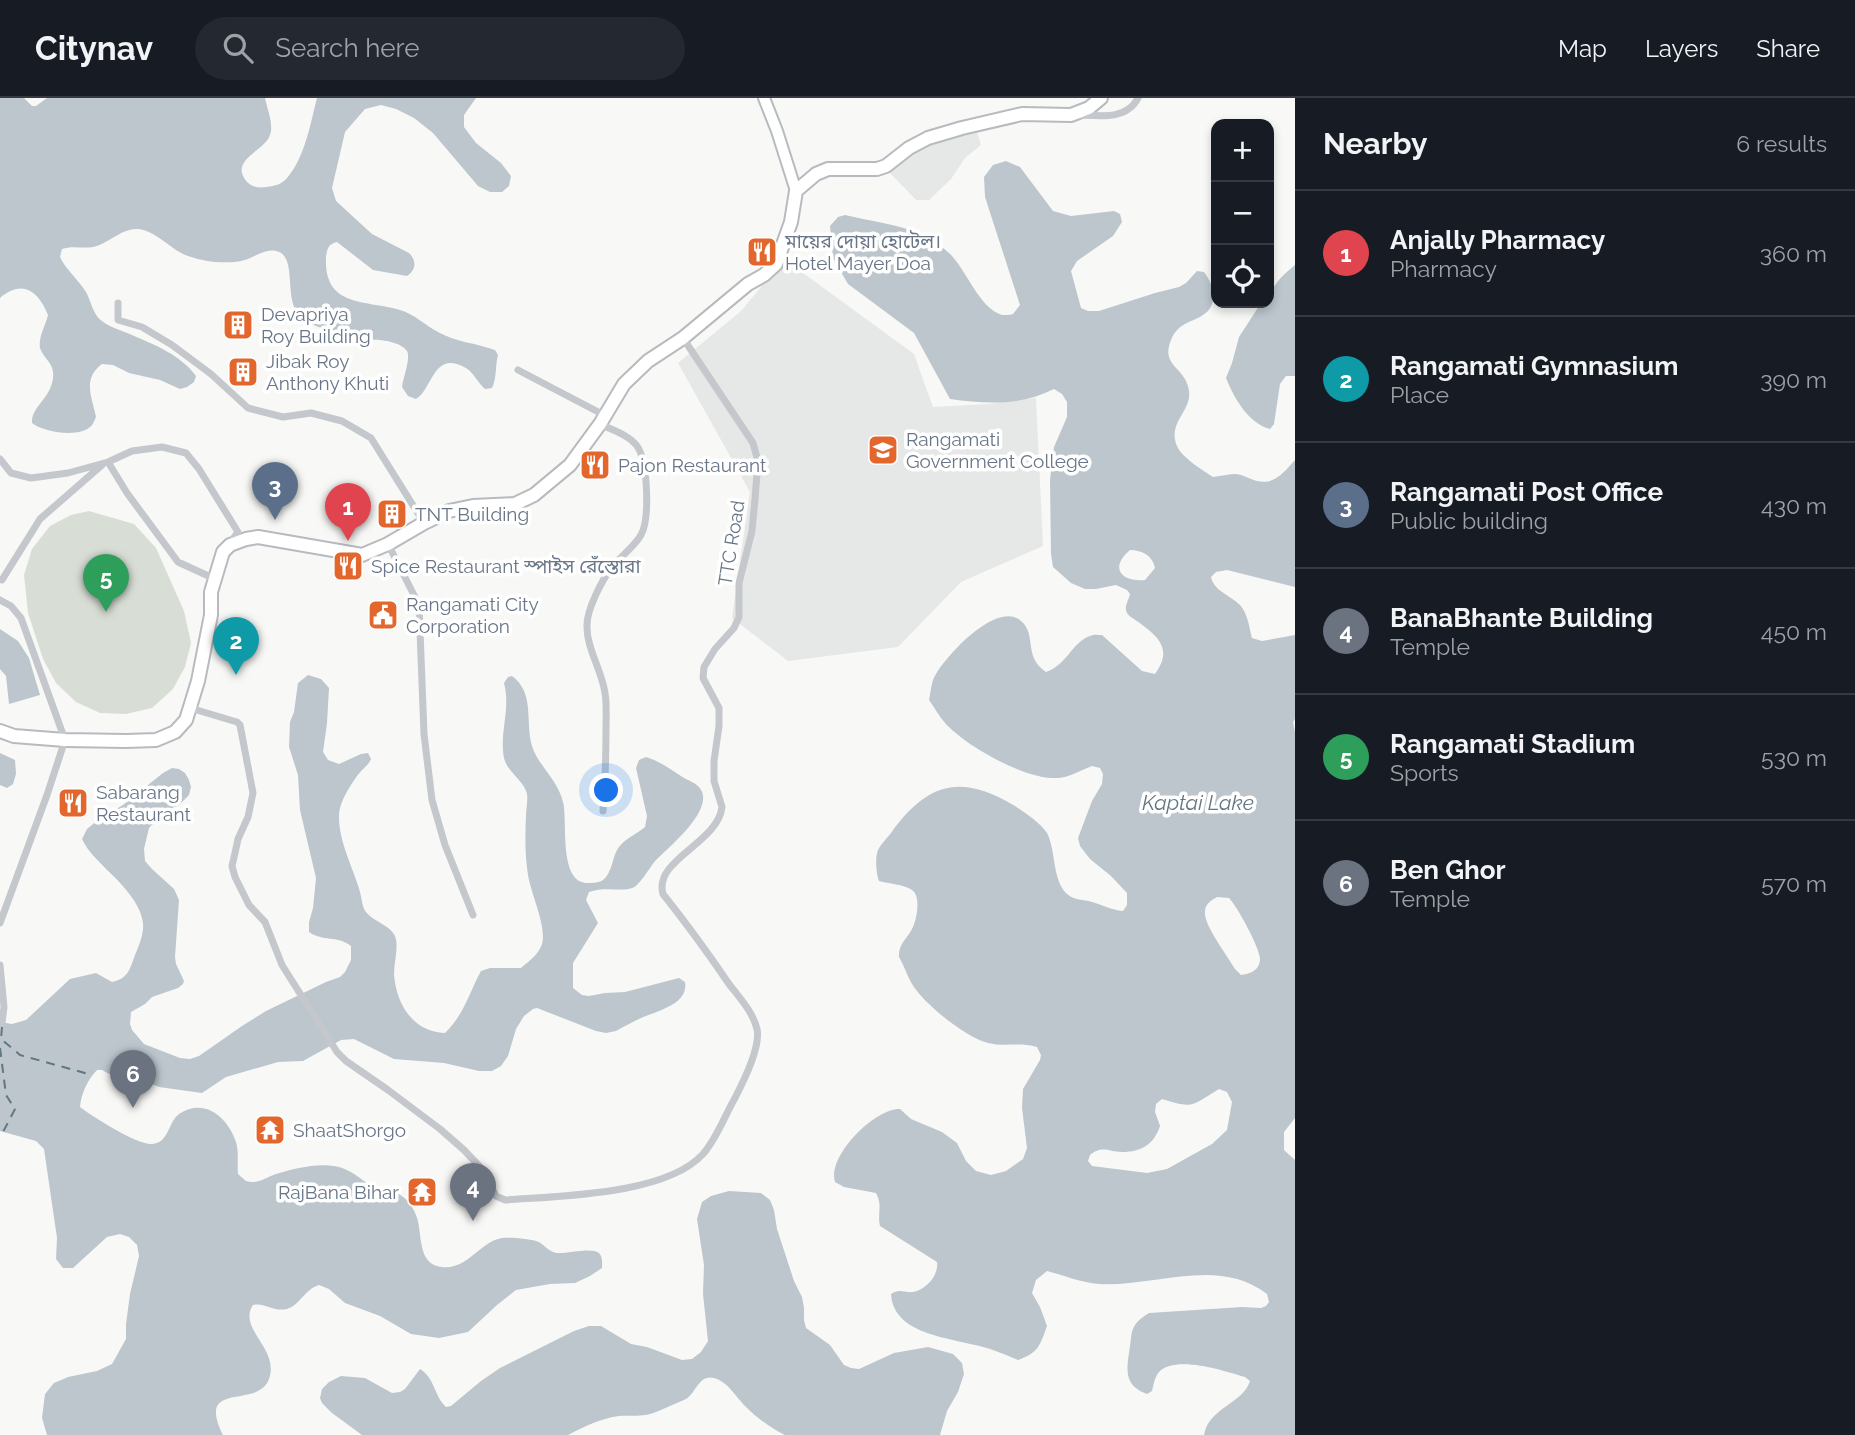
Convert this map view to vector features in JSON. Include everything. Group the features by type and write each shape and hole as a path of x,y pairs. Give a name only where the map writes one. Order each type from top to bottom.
{"highway":[{"path":"0,731 14,736 65,740 156,740 175,732 186,720 198,681 211,615 211,592 223,552 230,545 258,537 362,555 449,511 473,506 515,504 534,495 570,465 624,384 648,361 683,338 776,264 791,222 796,191 816,174 828,169 877,169 886,166 909,148 928,138 1022,114 1071,115 1089,108 1101,98"}],"main road":[{"path":"764,98 796,191"}],"street":[{"path":"1071,115 1116,116 1135,105 1138,98"},
{"path":"118,303 118,320 142,327 172,345 211,374 248,408 283,417 311,413 342,421 371,438 424,523"},
{"name":"TTC Road","path":"190,708 240,725 253,793 232,866 235,877 249,905 265,922 282,965 337,1052 346,1061 440,1129 464,1150 481,1168 496,1196 501,1199 616,1189 655,1181 690,1166 713,1142 743,1084 758,1036 753,1017 663,894 660,886 669,867 702,840 719,820 722,811 714,781 719,708 703,678 704,667 715,649 734,628 739,617 739,583 752,531 758,461 753,443 683,338"},
{"path":"518,370 630,439 637,446 644,468 646,497 643,531 638,540 611,568 590,611 586,626 605,693 606,765 603,811"},
{"path":"0,459 11,473 31,478 68,473 132,451 162,446 186,453 238,532 223,552"},
{"path":"106,462 178,562 215,579"},
{"path":"2,580 40,519 106,462"},
{"path":"388,544 419,605 425,734 432,800 445,845 473,915"},
{"path":"0,600 11,606 21,618 65,740 0,923"},
{"path":"0,965 4,1007 2,1023"}],"shaded area":[{"path":"976,128 981,145 965,158 951,179 929,200 916,200 889,172 915,150"},
{"name":"Rangamati Government College","path":"784,259 914,354 933,407 1036,398 1043,546 961,582 898,647 788,661 732,618 750,492 678,363 741,311"},
{"path":"89,511 134,524 156,548 184,611 191,643 185,667 173,689 152,708 126,714 100,713 76,702 56,683 43,659 28,613 24,575 32,549 50,526 71,515"}],"water":[{"path":"0,98 24,98 32,106 36,106 47,98 265,98 271,121 270,135 267,141 249,156 242,168 247,182 262,187 281,183 293,170 306,140 317,98 476,98 464,115 464,127 476,143 501,163 511,176 509,186 502,192 490,192 478,186 433,133 414,118 381,105 365,109 345,132 332,188 336,201 372,234 409,253 414,268 407,276 373,270 337,242 328,247 326,258 327,274 332,286 340,294 350,299 405,312 445,335 495,350 498,355 492,388 485,389 466,368 447,363 435,373 422,394 416,399 408,396 402,387 407,351 399,345 383,340 352,344 304,320 293,303 289,271 283,255 272,250 238,262 207,261 183,254 149,232 131,229 93,247 62,249 60,257 86,292 99,318 175,356 196,376 194,382 180,389 160,380 102,364 90,382 96,417 91,426 69,433 37,426 32,423 33,417 49,391 53,378 51,365 40,348 48,315 40,300 29,290 16,289 0,298"},
{"name":"Kaptai Lake","path":"1006,161 1020,167 1053,211 1071,216 1114,211 1120,214 1122,222 1113,236 1077,261 1071,271 1081,308 1099,311 1179,287 1197,271 1204,272 1211,286 1211,307 1203,315 1178,329 1168,349 1171,362 1187,383 1189,391 1187,405 1175,431 1177,446 1183,455 1213,477 1236,474 1257,481 1269,481 1279,477 1295,460 1295,587 1227,570 1216,572 1211,577 1219,589 1243,609 1252,638 1262,641 1295,635 1295,1118 1284,1132 1284,1150 1295,1160 1295,1435 1204,1435 1212,1418 1246,1389 1250,1381 1245,1377 1203,1366 1180,1364 1161,1370 1152,1391 1147,1394 1133,1386 1128,1374 1132,1333 1142,1318 1149,1313 1266,1306 1269,1302 1267,1294 1248,1283 1207,1275 1099,1284 1047,1271 1036,1280 1032,1293 1047,1326 1037,1348 1030,1355 1018,1360 921,1331 900,1317 891,1294 923,1288 934,1277 937,1262 880,1226 876,1193 844,1187 835,1182 834,1171 838,1159 855,1135 878,1116 900,1109 911,1119 942,1132 957,1143 966,1161 976,1171 991,1175 1006,1171 1023,1159 1027,1148 1022,1108 1023,1089 1040,1060 1037,1047 988,1043 960,1029 917,991 899,957 914,923 917,897 908,888 879,881 876,857 882,843 904,816 918,803 946,788 977,789 995,796 1023,811 1047,833 1056,873 1067,894 1076,899 1123,911 1127,905 1127,893 1090,859 1080,846 1078,838 1092,801 1102,784 1103,774 1100,768 1092,766 1056,778 1043,777 1012,767 981,751 954,732 929,700 934,677 961,643 986,624 1011,616 1026,626 1035,660 1046,672 1059,664 1078,643 1092,635 1102,635 1142,671 1155,674 1160,665 1163,657 1161,644 1152,633 1130,617 1126,606 1130,594 1127,590 1116,585 1085,589 1071,583 1053,567 1050,480 1054,447 1067,417 1067,402 1062,394 1054,389 1016,401 977,402 950,399 914,333 848,284 833,258 830,226 838,217 845,215 914,231 939,244 950,254 986,305 1002,315 1013,314 1020,305 985,197 984,177 993,165","holes":["1130,550 1139,551 1152,560 1155,568 1145,580 1130,579 1124,576 1119,568","1217,897 1229,898 1252,937 1260,959 1256,969 1251,972 1241,975 1235,969 1209,926 1205,908","1219,1089 1227,1092 1232,1102 1227,1130 1212,1144 1167,1169 1147,1173 1092,1166 1088,1161 1090,1155 1099,1150 1129,1152 1141,1149 1151,1142 1160,1126 1155,1112 1156,1104 1162,1099 1187,1105"]},
{"path":"1295,265 1295,376 1286,376 1280,384 1274,424 1270,429 1249,416 1233,394 1226,378 1239,337 1258,308 1274,308 1274,288"},
{"path":"0,629 18,641 29,658 40,695 9,704 6,676 0,669"},
{"path":"308,675 321,679 329,688 323,752 328,760 339,764 368,753 371,759 343,799 339,824 365,910 395,936 395,985 403,1006 415,1022 424,1028 445,1033 462,1011 481,971 490,968 521,968 541,948 542,929 527,868 527,794 504,758 504,683 512,676 527,699 532,746 563,802 568,862 578,880 587,883 603,880 609,873 619,847 645,827 647,816 636,768 639,760 646,757 661,763 697,785 703,794 698,814 657,859 642,880 628,889 589,892 586,900 598,923 573,963 573,988 582,995 625,992 679,978 685,982 682,996 670,1006 606,1033 537,1008 533,1009 524,1016 516,1029 508,1056 501,1066 492,1071 479,1071 444,1063 394,1059 354,1039 341,1040 303,1061 278,1062 226,1077 202,1093 159,1087 137,1078 115,1077 97,1070 86,1087 80,1107 125,1135 151,1144 165,1137 175,1118 188,1109 214,1112 227,1125 236,1142 238,1174 250,1182 308,1166 324,1165 344,1169 379,1191 399,1194 406,1199 416,1215 424,1254 434,1265 451,1267 494,1241 510,1238 536,1241 557,1253 595,1251 601,1256 602,1268 575,1283 516,1290 468,1332 439,1338 411,1334 380,1316 345,1303 329,1289 319,1285 287,1309 253,1305 250,1322 269,1358 269,1379 263,1388 222,1401 217,1407 216,1418 223,1435 47,1435 42,1418 45,1394 54,1383 112,1364 126,1339 130,1294 139,1256 137,1245 129,1237 120,1234 107,1237 73,1268 63,1268 56,1259 57,1238 44,1149 36,1141 0,1131 0,1022 12,1024 26,1020 70,979 96,973 112,982 128,973 142,935 141,915 129,893 93,855 82,839 87,829 98,820 123,805 172,768 185,773 191,787 189,795 179,805 164,812 149,828 144,849 145,861 174,889 179,900 175,957 184,981 178,988 152,997 131,1012 132,1030 144,1044 180,1058 190,1059 199,1056 266,1011 340,977 345,972 351,960 351,946 309,932 316,878 300,810 298,775 289,747 290,722 298,683"},
{"path":"0,753 15,760 16,774 13,784 7,788 0,785"},
{"path":"729,1191 761,1193 770,1200 794,1281 802,1297 806,1328 830,1345 844,1365 859,1369 894,1353 928,1347 953,1354 962,1363 964,1374 947,1411 940,1435 785,1435 755,1415 723,1382 714,1378 701,1381 686,1399 661,1410 644,1415 606,1419 568,1435 362,1435 322,1403 322,1389 341,1376 365,1378 392,1393 405,1389 420,1369 429,1377 442,1403 446,1407 451,1406 500,1368 589,1326 601,1326 631,1344 682,1360 692,1359 708,1341 703,1294 704,1265 697,1219 702,1202 711,1196"}],"ferry route":[{"path":"2,1027 1,1039 20,1055 92,1075"},
{"path":"0,1048 6,1095 15,1109 3,1132"}],"place":[{"name":"মায়ের দোয়া হোটেল। Hotel Mayer Doa","path":"762,252"},
{"name":"Devapriya Roy Building","path":"238,325"},
{"name":"Jibak Roy Anthony Khuti","path":"243,372"},
{"name":"Rangamati Government College","path":"883,450"},
{"name":"Pajon Restaurant","path":"595,465"},
{"name":"TNT Building","path":"392,514"},
{"name":"Rangamati Post Office","path":"275,520"},
{"name":"Anjally Pharmacy","path":"348,541"},
{"name":"Spice Restaurant স্পাইস রেঁস্তোরা","path":"348,566"},
{"name":"Rangamati Stadium","path":"106,612"},
{"name":"Rangamati City Corporation","path":"383,615"},
{"name":"Rangamati Gymnasium","path":"236,675"},
{"name":"Sabarang Restaurant","path":"73,803"},
{"name":"Ben Ghor","path":"133,1108"},
{"name":"ShaatShorgo","path":"270,1130"},
{"name":"RajBana Bihar","path":"422,1192"},
{"name":"BanaBhante Building","path":"473,1221"}]}
